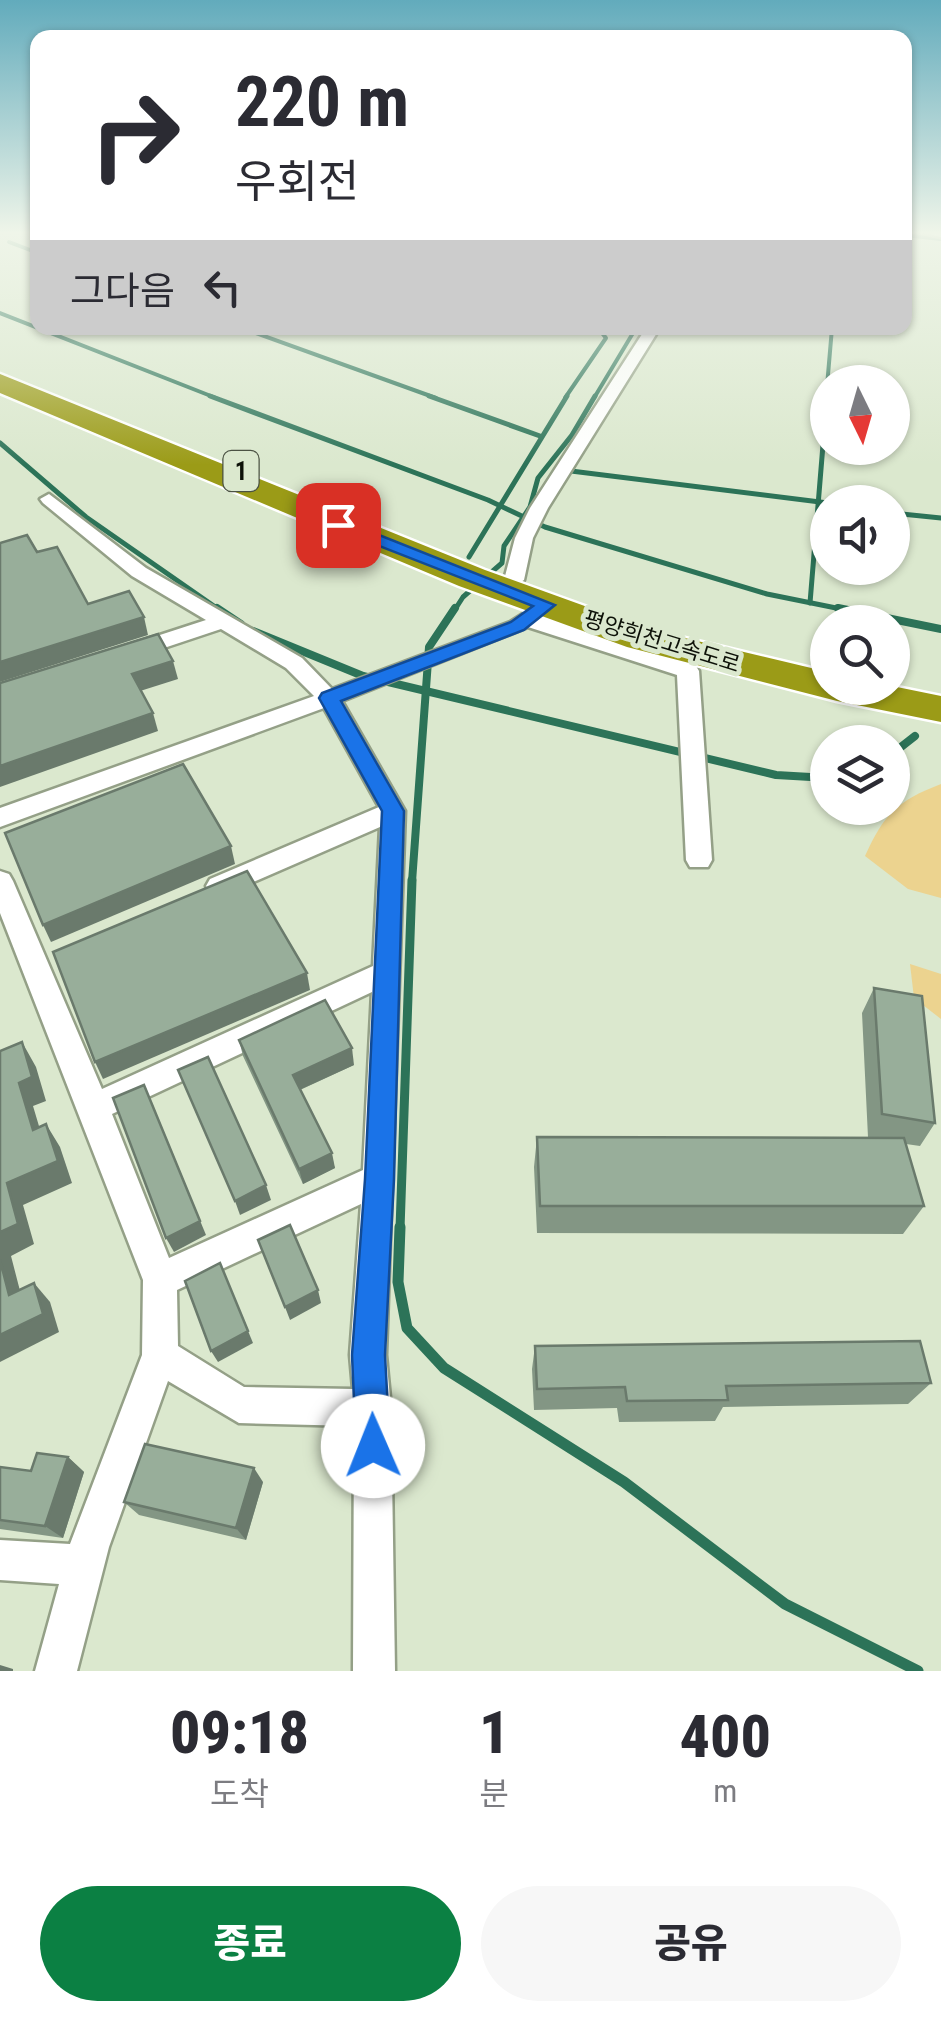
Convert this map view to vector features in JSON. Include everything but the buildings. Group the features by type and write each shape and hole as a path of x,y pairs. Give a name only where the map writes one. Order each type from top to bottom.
{"highway":[{"name":"평양희천고속도로","path":"0,371 493,577 536,612 810,682"},
{"name":"평양희천고속도로","path":"0,382 84,420 493,577 626,620 810,668"},
{"path":"910,690 941,696"},
{"path":"910,702 941,708"}],"street":[{"path":"493,577 518,555 532,522 649,335"},
{"path":"50,499 139,572 294,663 329,698 393,811 380,1179 368,1355 374,1671"},
{"path":"0,818 329,698 536,612 688,671 699,860"},
{"path":"110,658 220,622"},
{"path":"196,896 393,811"},
{"path":"0,881 44,961 160,1280 160,1355 83,1565 56,1671"},
{"path":"94,1107 386,973"},
{"path":"160,1280 380,1179"},
{"path":"160,1355 240,1405 372,1408"},
{"path":"0,1560 83,1565"}],"shaded area":[{"path":"941,784 941,898 908,889 865,856 882,825 910,825 913,797"},
{"path":"910,964 941,974 941,1019 914,998"}],"waterway":[{"path":"0,313 30,325"},
{"path":"56,335 216,398"},
{"path":"261,335 436,398"},
{"path":"565,398 606,338 604,335"},
{"path":"594,398 632,335"},
{"path":"829,365 831,335"},
{"path":"210,396 500,506"},
{"path":"429,396 540,436"},
{"path":"500,506 567,396"},
{"path":"523,517 538,478 572,435 595,396"},
{"path":"0,443 86,517 221,611"},
{"path":"820,485 821,465"},
{"path":"571,471 810,501"},
{"path":"469,557 500,506"},
{"path":"500,506 523,517"},
{"path":"910,515 941,518"},
{"path":"454,611 463,597 502,563 504,546 523,517"},
{"path":"523,517 545,527 767,594 810,603"},
{"path":"810,603 811,585"},
{"path":"810,603 821,605"},
{"path":"217,608 241,624"},
{"path":"426,691 429,647 455,608"},
{"path":"910,623 941,629"},
{"path":"253,631 363,676 426,691"},
{"path":"412,882 426,691"},
{"path":"426,691 776,775 810,777"},
{"path":"910,740 915,736"},
{"path":"400,1229 412,880"},
{"path":"400,1227 398,1282 407,1328 444,1368 624,1482 785,1604 918,1671"}],"route":[{"path":"338,525 546,605 517,626 329,698 393,811 380,1179 368,1355 373,1446"}]}
